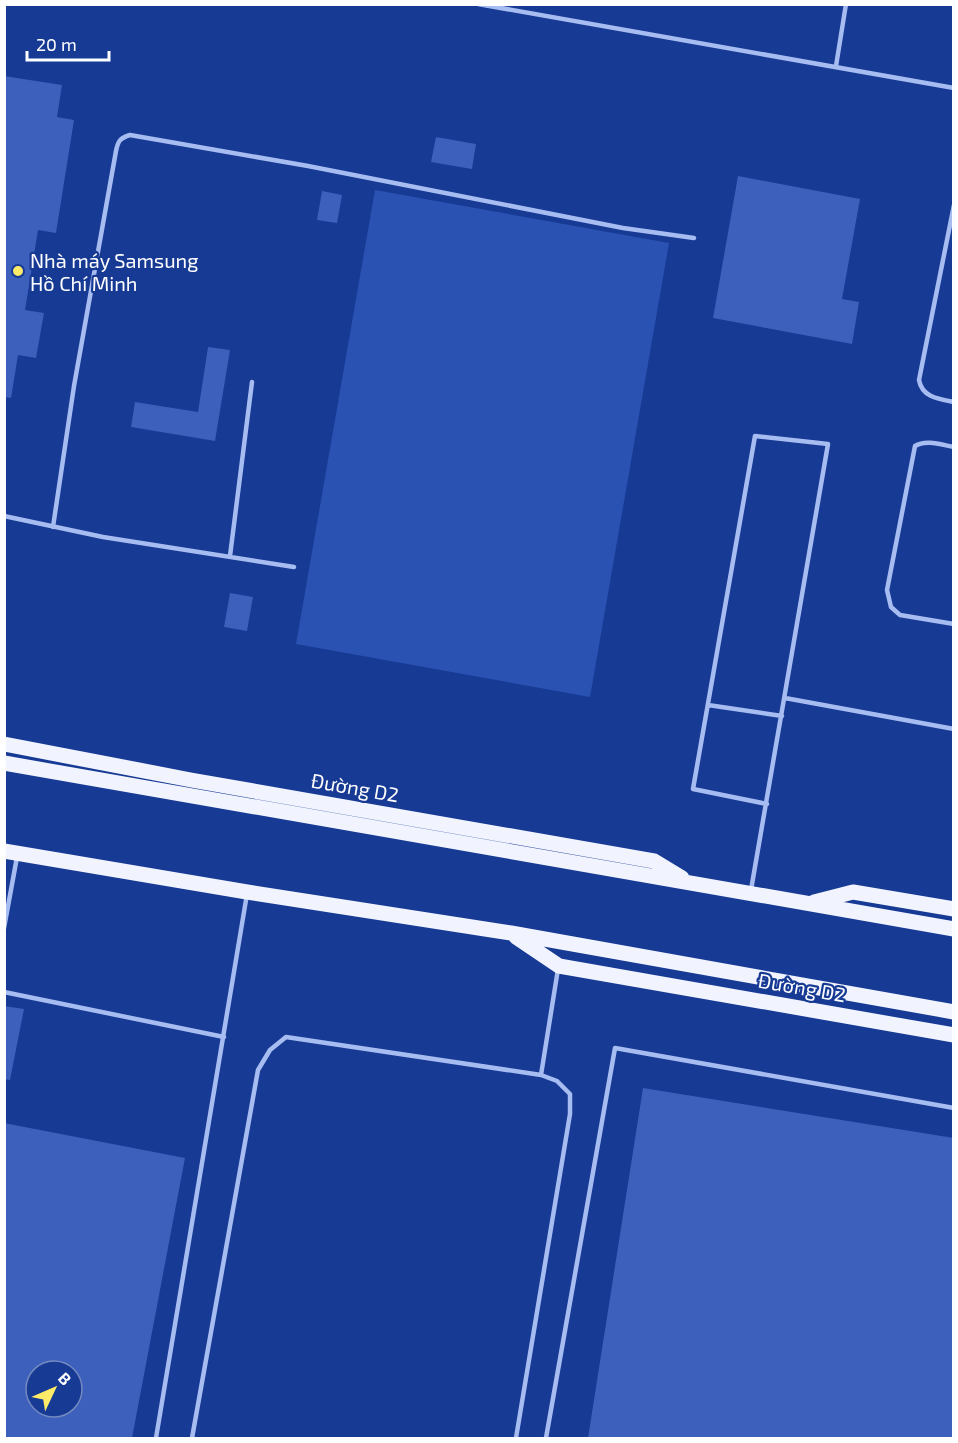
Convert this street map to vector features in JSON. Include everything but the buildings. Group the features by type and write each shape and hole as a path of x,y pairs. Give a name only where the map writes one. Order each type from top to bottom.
{"main road":[{"name":"Đường D2","path":"4,744 191,780 654,861 692,884"},
{"name":"Đường D2","path":"4,763 954,929"},
{"name":"Đường D2","path":"11,852 511,933 954,1012"},
{"name":"Đường D2","path":"808,904 853,891 954,909"},
{"name":"Đường D2","path":"511,933 559,966 954,1035"}],"lane":[{"path":"477,4 954,88"},
{"path":"836,66 846,4"},
{"path":"53,527 74,386 105,210 118,142 122,138 130,135 297,164 623,228 694,238"},
{"path":"954,205 919,380 921,388 928,395 954,402"},
{"path":"230,556 252,382"},
{"path":"750,894 767,804 828,444 755,436 693,789 767,804"},
{"path":"954,447 928,443 915,446 886,590 891,607 900,615 954,624"},
{"path":"4,516 103,537 294,567"},
{"path":"785,698 954,729"},
{"path":"708,705 782,716"},
{"path":"4,928 11,852"},
{"path":"156,1438 247,892"},
{"path":"541,1075 559,966"},
{"path":"4,992 224,1037"},
{"path":"192,1438 258,1070 270,1050 286,1037 541,1075 557,1081 570,1094 570,1114 516,1438"},
{"path":"546,1438 615,1048 954,1108"}],"shaded area":[{"path":"375,190 669,243 590,697 296,644"}],"place":[{"name":"Nhà máy Samsung Hồ Chí Minh","path":"18,271"}]}
